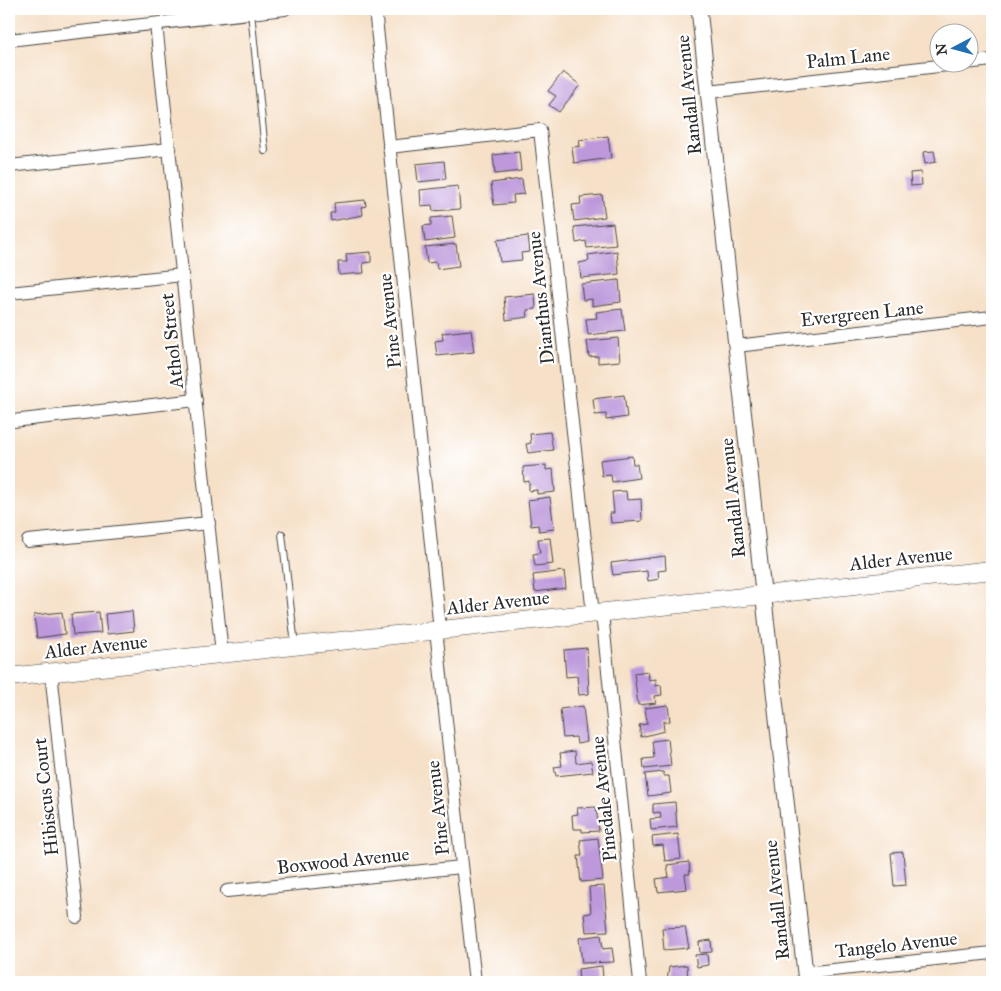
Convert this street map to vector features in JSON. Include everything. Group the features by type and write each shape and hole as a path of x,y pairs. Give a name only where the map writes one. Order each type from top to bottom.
{"main road":[{"name":"Alder Avenue","path":"9,677 992,570"}],"street":[{"path":"9,40 285,9"},
{"name":"Pine Avenue","path":"374,9 475,982"},
{"name":"Randall Avenue","path":"699,9 805,978"},
{"name":"Athol Street","path":"156,24 222,654"},
{"name":"Palm Lane","path":"708,92 992,60"},
{"name":"Dianthus Avenue","path":"389,147 540,130 598,613"},
{"path":"9,166 170,149"},
{"path":"9,293 183,275"},
{"name":"Evergreen Lane","path":"736,346 992,318"},
{"path":"13,421 196,400"},
{"path":"28,541 209,523"},
{"name":"Pinedale Avenue","path":"598,613 640,982"},
{"name":"Hibiscus Court","path":"51,672 77,917"},
{"name":"Boxwood Avenue","path":"227,891 462,867"},
{"name":"Tangelo Avenue","path":"805,978 992,953"}],"lane":[{"path":"251,12 265,151"},
{"path":"282,534 295,646"}],"building":[{"path":"563,72 580,85 559,112 549,105 556,96 548,91"},
{"path":"608,136 611,158 574,163 572,147 580,146 579,140"},
{"path":"934,151 936,162 925,164 923,152"},
{"path":"519,152 521,171 495,174 493,155"},
{"path":"444,161 446,179 418,182 416,164"},
{"path":"921,172 922,185 911,186 910,173"},
{"path":"522,179 524,194 513,195 514,203 494,205 491,183"},
{"path":"458,186 460,209 433,211 432,205 421,206 420,190"},
{"path":"602,195 605,217 574,221 572,205 581,204 580,197"},
{"path":"365,200 366,206 362,207 363,215 331,221 330,213 335,213 334,203"},
{"path":"452,216 455,238 425,242 423,226 431,225 431,218"},
{"path":"613,223 616,245 587,248 586,241 576,243 574,227"},
{"path":"528,236 530,252 521,253 522,260 500,262 497,240"},
{"path":"456,244 459,266 437,269 436,262 427,263 425,247"},
{"path":"617,251 619,274 581,278 579,263 589,261 588,255"},
{"path":"371,252 371,262 363,263 364,273 339,275 338,262 347,262 346,254"},
{"path":"619,280 621,302 592,306 592,299 583,300 581,284"},
{"path":"535,294 536,309 527,310 528,317 506,320 504,297"},
{"path":"622,309 625,331 588,335 586,319 597,318 596,312"},
{"path":"471,330 474,352 437,356 435,341 443,340 442,333"},
{"path":"618,338 620,361 598,363 598,356 589,357 587,341"},
{"path":"624,395 627,417 606,420 606,414 595,415 593,399"},
{"path":"550,432 553,450 528,453 526,444 531,443 530,434"},
{"path":"632,456 633,464 637,464 639,478 612,482 611,475 602,476 600,460"},
{"path":"546,465 546,470 553,469 555,492 537,494 537,490 529,491 529,481 524,482 523,467"},
{"path":"626,491 627,500 641,499 642,521 611,523 610,513 614,513 612,492"},
{"path":"550,497 554,529 539,531 538,525 531,526 528,500"},
{"path":"550,538 553,564 535,566 533,554 540,553 538,539"},
{"path":"665,556 666,570 658,571 659,579 648,581 647,571 613,575 611,563"},
{"path":"564,571 566,588 535,592 533,575"},
{"path":"132,611 134,631 107,634 105,614"},
{"path":"62,612 65,634 37,638 34,615"},
{"path":"99,612 101,633 73,635 71,614"},
{"path":"587,648 589,694 579,695 577,676 566,677 564,650"},
{"path":"648,671 649,680 656,679 656,686 661,685 662,695 655,696 656,703 638,705 634,673"},
{"path":"668,705 670,721 663,722 664,731 641,737 639,725 647,724 645,708"},
{"path":"583,706 587,742 577,744 576,737 563,738 560,709"},
{"path":"668,739 671,766 644,769 643,759 654,758 652,741"},
{"path":"575,751 576,763 591,761 593,772 556,776 554,767 562,766 560,753"},
{"path":"663,772 664,776 669,776 671,793 648,796 645,774"},
{"path":"675,802 677,827 651,830 650,819 661,818 660,812 653,813 653,804"},
{"path":"596,807 599,831 582,832 582,829 573,829 572,815 578,814 577,808"},
{"path":"678,834 681,859 665,861 663,845 653,846 652,837"},
{"path":"598,838 603,880 581,882 578,856 582,856 580,840"},
{"path":"903,852 906,885 894,886 891,853"},
{"path":"689,862 690,874 685,874 687,889 658,892 656,879 669,877 667,865"},
{"path":"604,886 608,931 586,932 584,914 591,913 589,887"},
{"path":"685,927 689,948 664,950 662,928"},
{"path":"601,935 603,949 612,948 614,962 582,963 579,938"},
{"path":"711,940 712,952 700,953 699,942"},
{"path":"707,954 708,965 697,967 695,955"},
{"path":"687,965 688,982 667,982 669,967"},
{"path":"602,966 603,979 615,977 616,982 579,982 578,969"}]}
